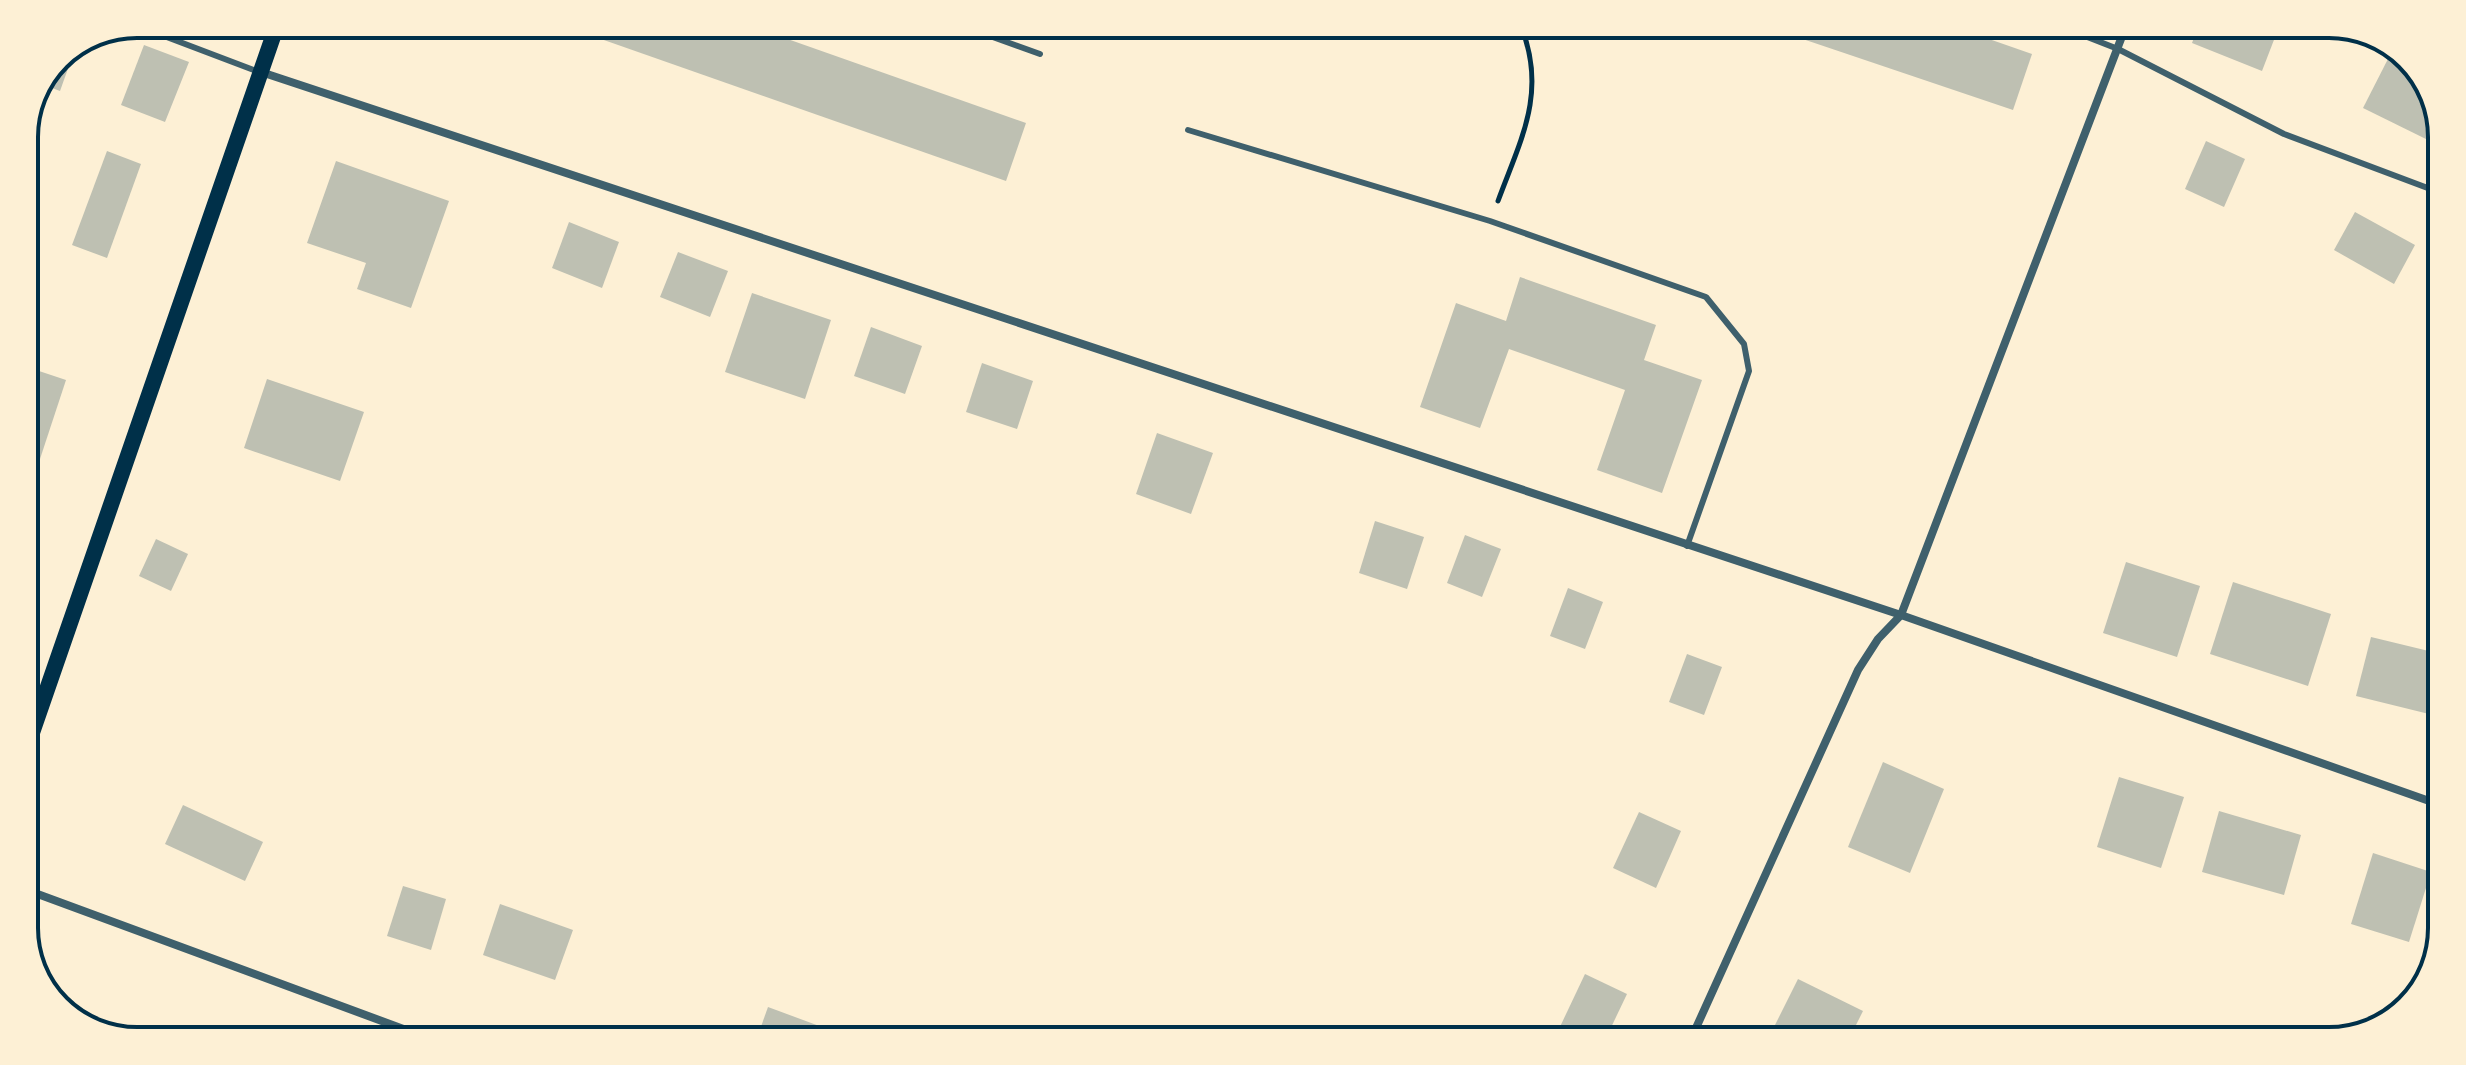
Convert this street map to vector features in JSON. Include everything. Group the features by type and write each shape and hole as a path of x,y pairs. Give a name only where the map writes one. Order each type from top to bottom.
{"main road":[{"path":"38,716 273,38"}],"street":[{"path":"1696,1027 1858,670 1878,639 1901,615 2122,38"},
{"path":"261,72 1901,615 2428,801"},
{"path":"38,894 398,1027"}],"lane":[{"path":"170,38 261,72"},
{"path":"996,38 1040,54"},
{"path":"2090,38 2118,49 2284,134 2428,188"},
{"path":"1188,130 1490,221 1706,297 1744,344 1749,371 1687,546"}],"path":[{"path":"1490,221 1532,108 1531,52 1526,38"}],"building":[{"path":"598,38 785,38 1026,123 1006,181"},
{"path":"1800,38 1986,38 2032,54 2013,110"},
{"path":"2194,38 2275,38 2262,71 2192,43"},
{"path":"144,45 189,62 165,122 121,105"},
{"path":"2389,58 2408,77 2418,93 2426,118 2428,140 2363,108"},
{"path":"69,65 60,91 52,88"},
{"path":"2206,141 2245,159 2224,207 2185,189"},
{"path":"107,151 141,164 107,258 72,245"},
{"path":"336,161 449,201 411,308 357,289 366,263 307,243"},
{"path":"2355,212 2415,245 2394,284 2334,250"},
{"path":"569,222 619,242 602,288 552,268"},
{"path":"678,252 728,271 710,317 660,297"},
{"path":"1520,277 1656,325 1644,360 1702,380 1662,493 1597,470 1625,390 1509,349 1480,428 1420,407 1456,303 1506,321"},
{"path":"752,293 831,320 805,399 725,372"},
{"path":"871,327 922,346 905,394 854,376"},
{"path":"982,363 1033,381 1017,429 966,412"},
{"path":"38,371 66,380 38,462"},
{"path":"267,379 364,412 340,481 244,448"},
{"path":"1157,433 1213,453 1191,514 1136,494"},
{"path":"1375,521 1424,537 1407,589 1359,573"},
{"path":"1465,535 1501,549 1482,597 1447,583"},
{"path":"156,539 188,554 171,591 139,576"},
{"path":"2126,562 2200,586 2177,657 2103,633"},
{"path":"2233,582 2331,614 2308,686 2210,654"},
{"path":"1568,588 1603,602 1585,649 1550,636"},
{"path":"2371,637 2428,651 2428,714 2356,696"},
{"path":"1687,654 1722,667 1704,715 1669,702"},
{"path":"1883,762 1944,789 1910,873 1848,847"},
{"path":"2119,777 2184,797 2161,868 2097,847"},
{"path":"183,805 263,842 245,881 165,844"},
{"path":"2219,811 2301,835 2284,895 2202,872"},
{"path":"1639,812 1681,831 1656,888 1613,868"},
{"path":"2373,853 2428,871 2428,882 2409,942 2351,924"},
{"path":"403,886 446,899 431,950 387,936"},
{"path":"500,904 573,930 555,980 483,955"},
{"path":"1585,974 1627,994 1611,1027 1560,1027"},
{"path":"1798,979 1863,1011 1855,1027 1774,1027"},
{"path":"768,1007 822,1027 761,1027"}]}
